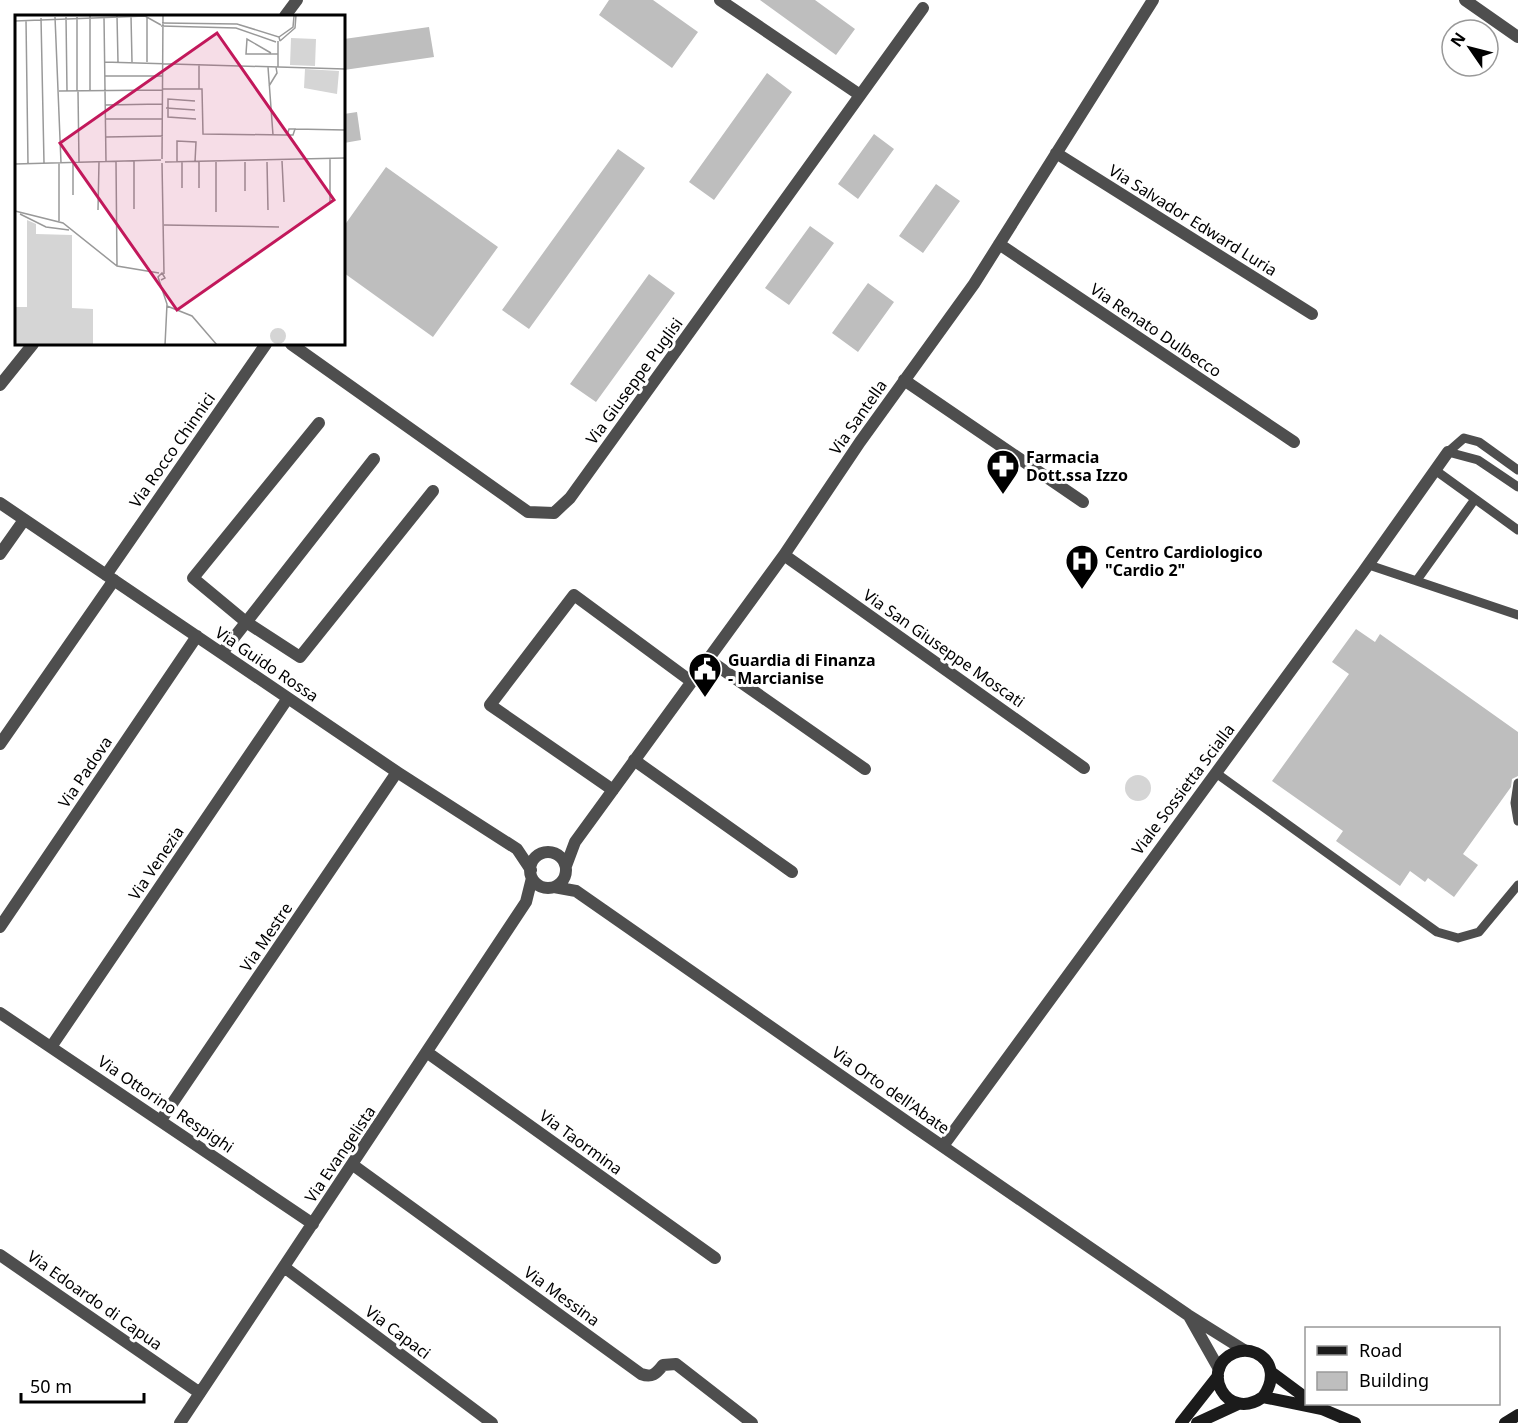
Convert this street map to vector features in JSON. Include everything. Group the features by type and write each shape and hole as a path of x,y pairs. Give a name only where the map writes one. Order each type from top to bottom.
{"street":[{"path":"286,15 297,0"},
{"path":"720,0 860,95"},
{"name":"Via Santella","path":"566,869 574,842 709,660 784,555 860,442 974,284 1153,0"},
{"path":"1465,0 1518,37"},
{"name":"Via Giuseppe Puglisi","path":"292,345 528,512 554,513 570,498 860,95 922,3"},
{"name":"Via Salvador Edward Luria","path":"1056,153 1312,314"},
{"name":"Via Renato Dulbecco","path":"999,244 1294,442"},
{"path":"0,385 32,345"},
{"name":"Via Rocco Chinnici","path":"0,744 260,346"},
{"path":"904,381 1083,502"},
{"path":"319,423 193,578 246,622 300,657 433,490"},
{"name":"Viale Sossietta Scialla","path":"943,1146 1369,565 1448,452"},
{"path":"222,653 374,459"},
{"name":"Via Guido Rossa","path":"0,503 397,772 517,849 548,853"},
{"path":"0,554 24,520"},
{"name":"Via San Giuseppe Moscati","path":"784,555 1084,768"},
{"path":"613,790 490,705 574,595 692,682"},
{"name":"Via Padova","path":"0,927 197,636"},
{"path":"709,660 865,769"},
{"name":"Via Venezia","path":"51,1047 288,698"},
{"path":"634,760 792,872"},
{"name":"Via Mestre","path":"161,1120 397,772"},
{"name":"Via Santella","path":"548,853 574,842"},
{"name":"Via Guido Rossa","path":"517,849 532,874"},
{"path":"548,853 561,858 566,869 562,881 550,887 536,883 532,874 533,861 548,853"},
{"name":"Via Orto dell'Abate","path":"566,869 576,891"},
{"name":"Via Evangelista","path":"180,1423 428,1053 526,902 532,874"},
{"name":"Via Orto dell'Abate","path":"550,887 576,891 1188,1315 1244,1350"},
{"name":"Via Evangelista","path":"526,902 550,887"},
{"name":"Via Ottorino Respighi","path":"0,1013 313,1224"},
{"name":"Via Taormina","path":"428,1053 715,1258"},
{"name":"Via Messina","path":"353,1165 641,1374 655,1375 663,1365 676,1364 752,1423"},
{"name":"Via Edoardo di Capua","path":"0,1255 200,1393"},
{"name":"Via Capaci","path":"284,1267 492,1423"},
{"path":"1181,1423 1218,1372 1229,1356 1244,1350 1262,1356 1268,1364 1272,1381 1263,1397 1247,1405 1238,1404 1225,1396 1218,1383 1218,1372 1188,1315"},
{"path":"1271,1372 1305,1397"},
{"path":"1263,1397 1305,1404"},
{"path":"1197,1423 1238,1404"},
{"path":"1318,1406 1355,1423"},
{"path":"1505,1423 1518,1415"}],"lane":[{"path":"1448,452 1464,438 1479,442 1518,470"},
{"path":"1448,452 1478,460 1518,487"},
{"path":"1435,471 1518,530"},
{"path":"1417,580 1475,499"},
{"path":"1369,565 1518,615"},
{"path":"1216,773 1437,932 1458,938 1479,932 1518,885"},
{"path":"1518,783 1515,803 1518,821"}],"shaded area":[{"path":"1138,775 1147,779 1151,788 1147,797 1138,801 1129,797 1125,788 1129,779"}],"building":[{"path":"609,0 653,0 698,32 672,68 599,15"},
{"path":"760,0 815,0 855,29 836,55"},
{"path":"429,27 434,57 345,70 345,39"},
{"path":"767,73 792,92 714,200 689,182"},
{"path":"357,112 361,140 345,143 345,114"},
{"path":"874,134 894,149 858,199 838,184"},
{"path":"618,149 645,168 529,329 502,310"},
{"path":"386,167 498,247 433,337 345,274 345,225"},
{"path":"936,184 960,201 923,253 899,236"},
{"path":"810,226 834,243 789,305 765,288"},
{"path":"649,274 675,293 596,402 570,384"},
{"path":"868,283 894,302 858,352 832,333"},
{"path":"1356,629 1375,642 1380,634 1518,732 1518,776 1512,779 1511,787 1463,854 1478,865 1454,897 1428,878 1425,882 1410,871 1400,886 1336,841 1343,831 1272,781 1349,674 1332,662"}],"place":[{"name":"Farmacia Dott.ssa Izzo","path":"1003,495"},
{"name":"Centro Cardiologico \"Cardio 2\"","path":"1082,590"},
{"name":"Guardia di Finanza - Marcianise","path":"705,698"}]}
